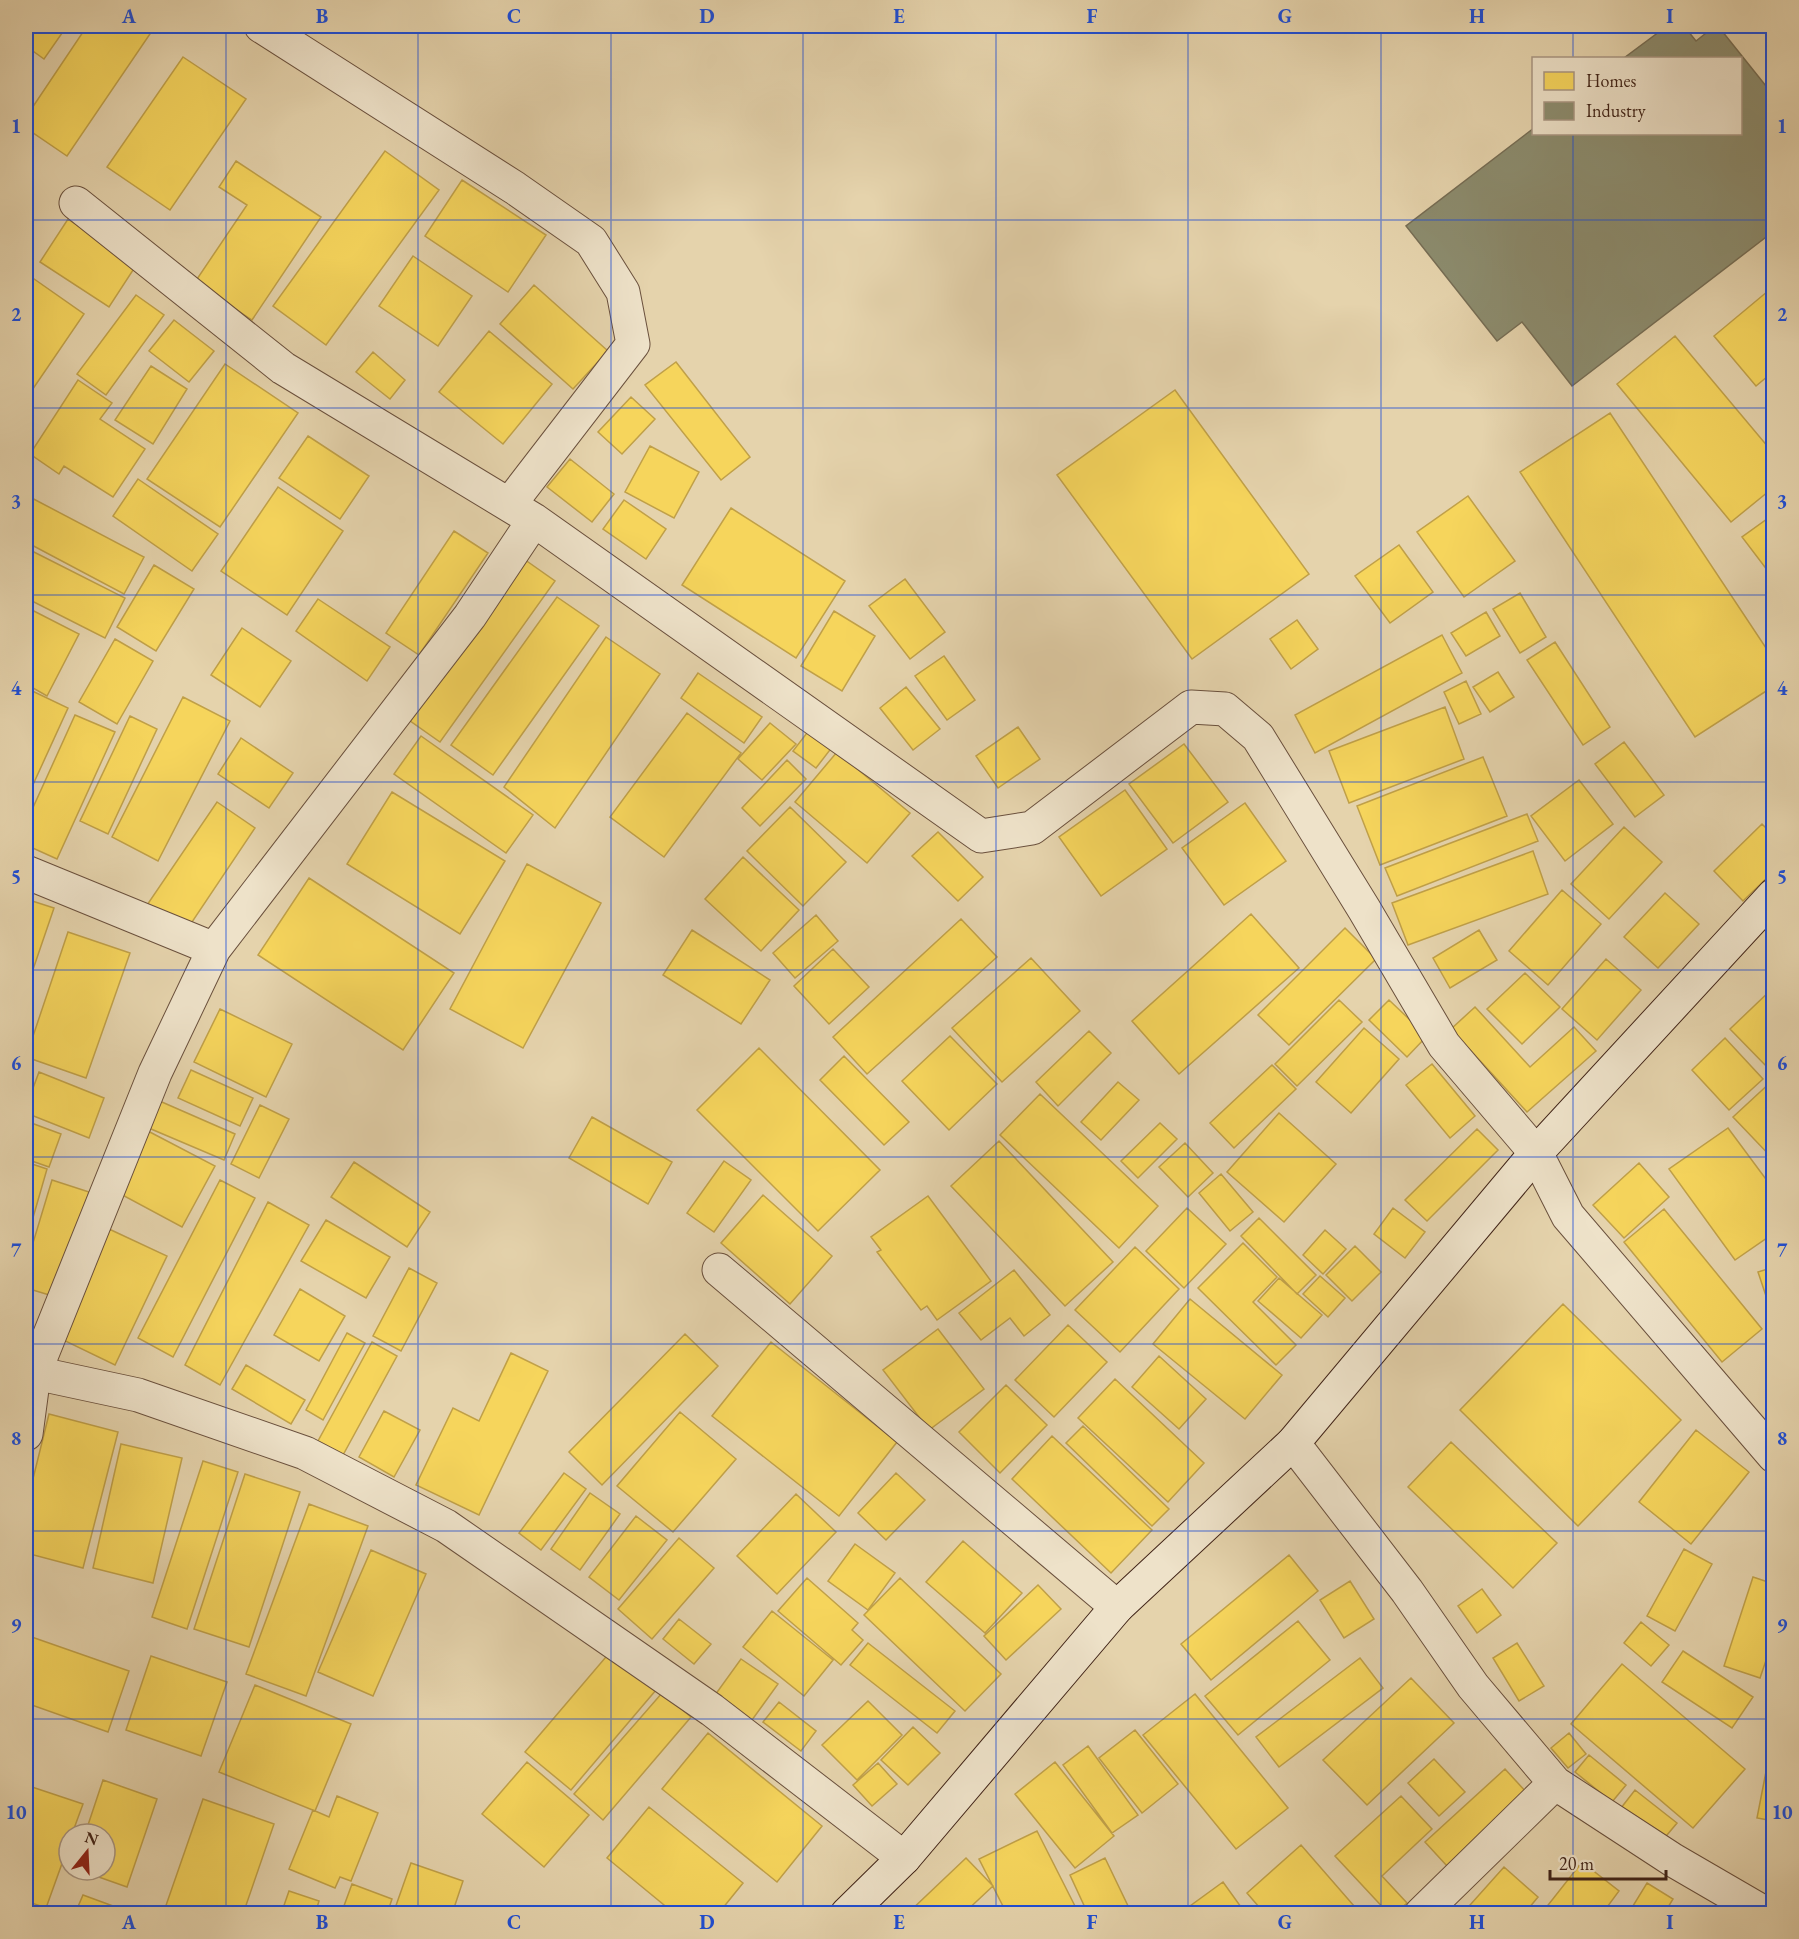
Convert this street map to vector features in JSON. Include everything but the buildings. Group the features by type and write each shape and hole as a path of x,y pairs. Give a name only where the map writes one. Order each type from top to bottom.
{"street":[{"path":"26,1434 30,1372 155,1073 213,949 470,616 521,513 633,344 623,292 591,241 515,188 261,26"},
{"path":"76,203 283,368 521,513 981,836 1032,828 1191,707 1226,709 1258,737 1364,909 1444,1045 1536,1153 1568,1216 1771,1446"},
{"path":"26,872 213,949"},
{"path":"847,1914 904,1857 1117,1607 1293,1443 1536,1153 1773,895"},
{"path":"719,1270 1117,1607"},
{"path":"30,1372 138,1395 305,1453 446,1526 712,1710 904,1857"},
{"path":"1293,1443 1407,1591 1473,1686 1555,1783 1674,1860 1766,1914"},
{"path":"1421,1914 1555,1783"}]}
